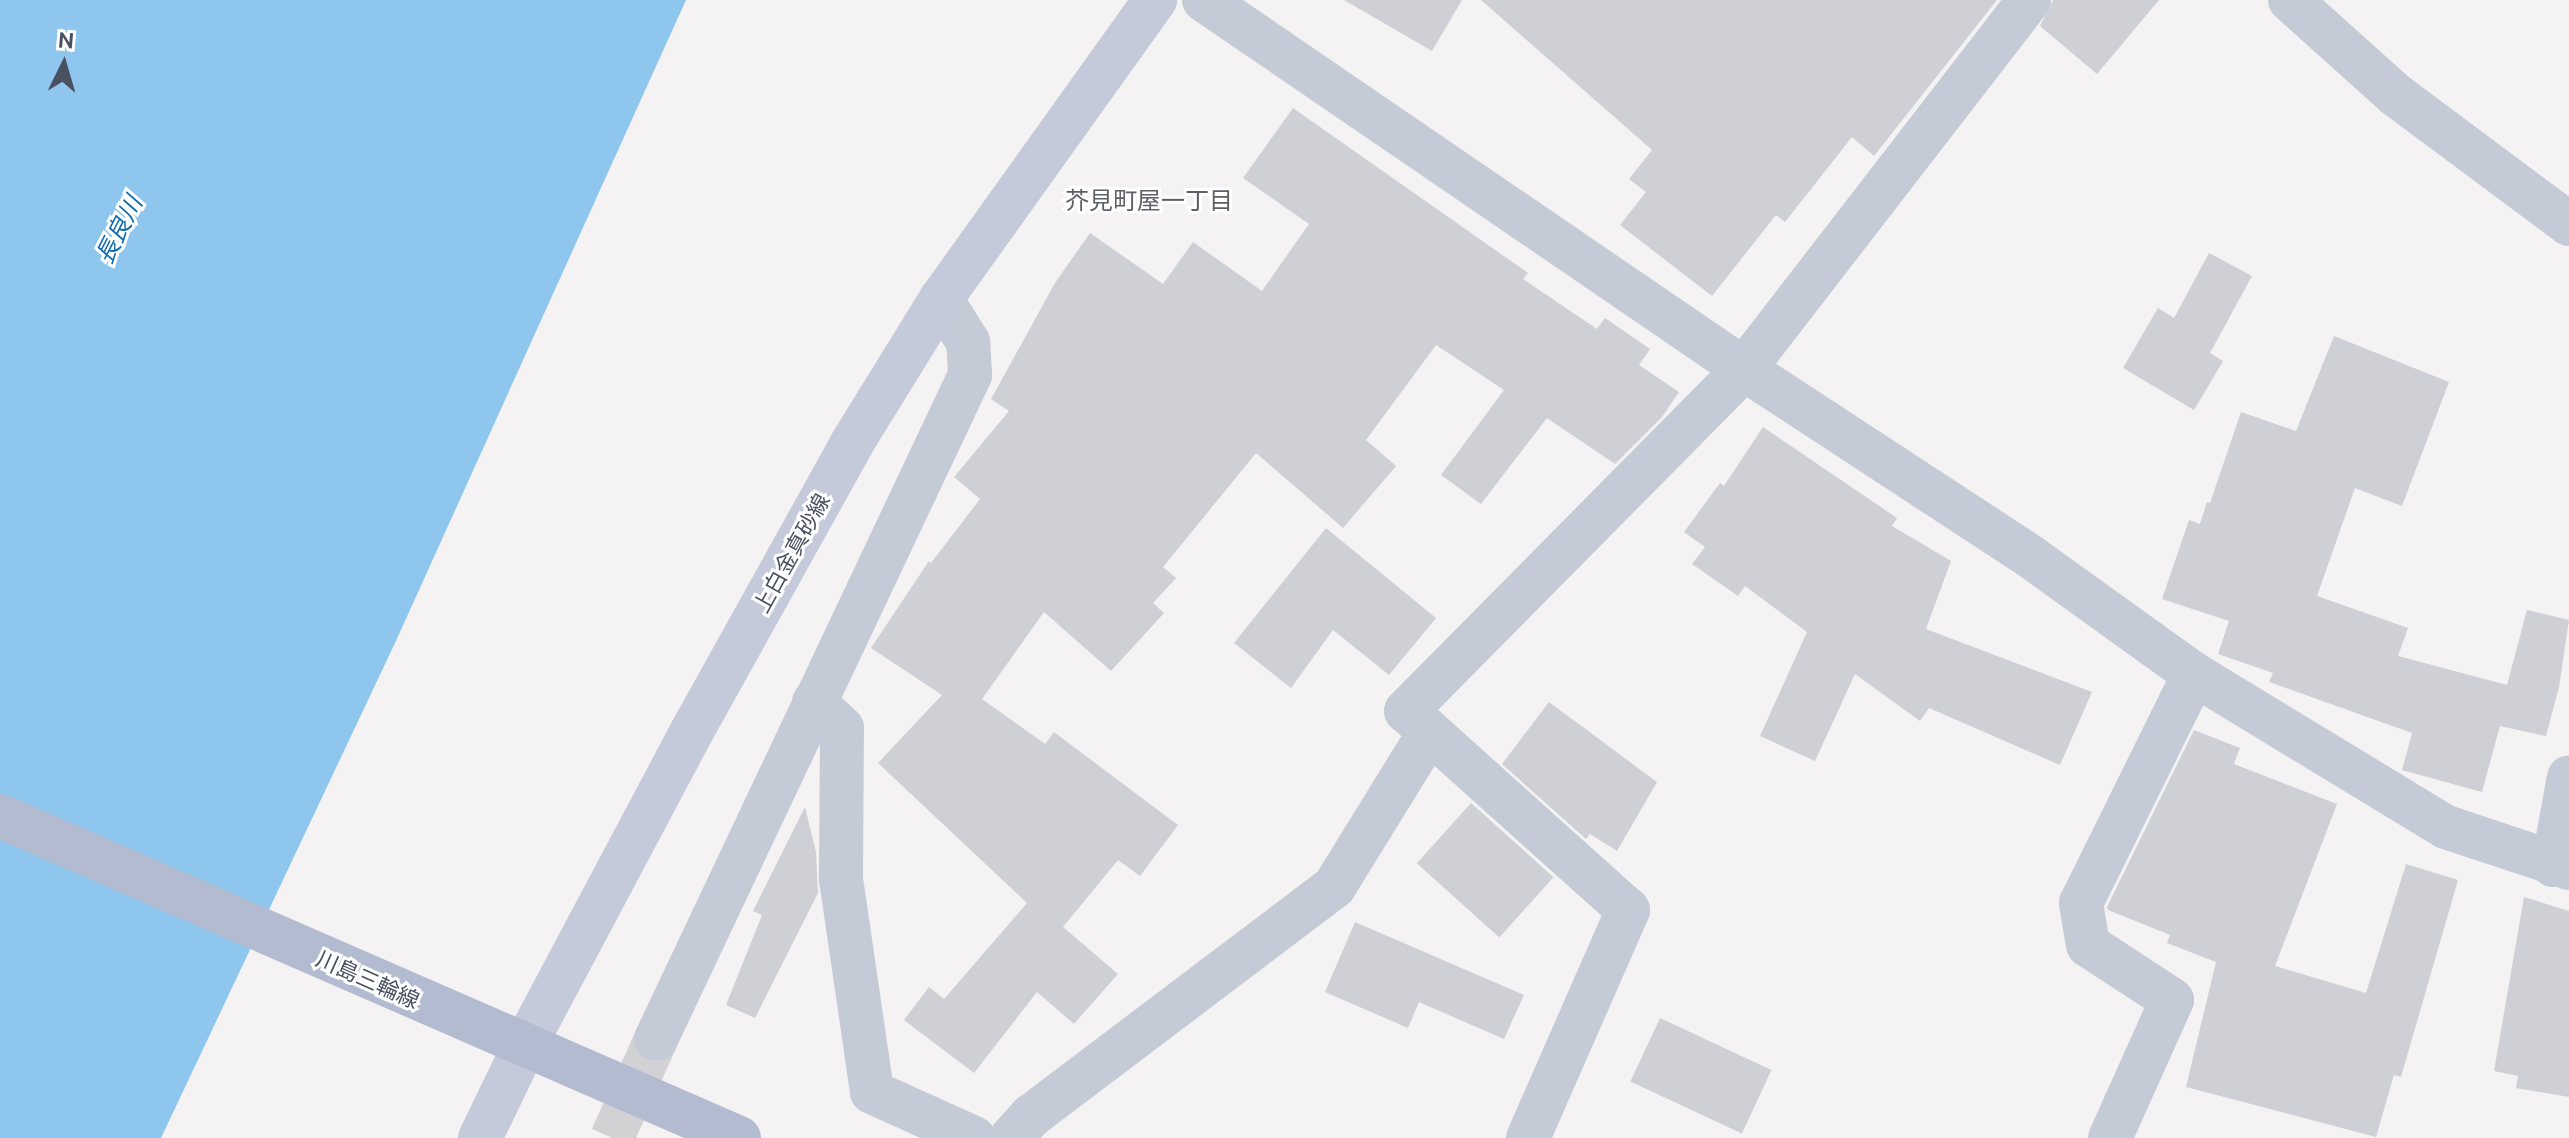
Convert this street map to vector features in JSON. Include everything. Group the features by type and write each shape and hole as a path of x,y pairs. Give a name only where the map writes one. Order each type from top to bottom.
{"main road":[{"name":"上白金真砂線","path":"480,1138 524,1047 692,731 852,443 941,299 1155,0"},
{"name":"川島三輪線","path":"0,816 421,1003 739,1138"}],"street":[{"path":"1204,0 1744,369 2031,557 2194,674 2446,827 2561,867 2569,777"},
{"path":"1528,1138 1628,910 1406,711 1744,369 2029,0"},
{"path":"2290,0 2396,95 2569,224"},
{"path":"656,1039 970,375 968,342 941,299"},
{"path":"2110,1138 2172,1000 2088,945 2081,903 2194,674"},
{"path":"814,702 842,728 841,879 872,1092 974,1138"},
{"path":"1011,1138 1031,1116 1334,887 1429,733"}],"water":[{"name":"長良川","path":"0,0 686,0 395,643 161,1138 0,1138"}],"building":[{"path":"1344,0 1462,0 1432,51"},
{"path":"1481,0 1997,0 1874,156 1852,137 1785,222 1776,215 1712,296 1620,225 1646,192 1629,179 1652,150"},
{"path":"2053,0 2159,0 2097,74 2040,26"},
{"path":"1293,108 1528,273 1523,279 1597,329 1605,318 1650,349 1639,365 1679,392 1662,417 1615,464 1547,418 1481,504 1441,475 1504,390 1436,345 1366,440 1396,466 1343,528 1256,453 1163,567 1176,578 1153,603 1164,613 1111,671 1044,612 982,699 1045,744 1054,732 1178,825 1140,876 1118,860 1063,927 1118,974 1074,1024 1037,992 974,1073 904,1020 929,987 944,999 1027,903 878,763 942,695 871,648 929,561 931,563 980,499 954,477 1009,411 991,399 1055,283 1090,233 1163,284 1193,242 1262,291 1309,224 1243,178"},
{"path":"2209,253 2252,276 2210,353 2223,361 2194,410 2123,368 2158,308 2174,318"},
{"path":"2334,336 2449,382 2402,506 2355,488 2317,596 2408,628 2398,656 2507,685 2527,610 2569,620 2559,687 2546,736 2500,726 2482,792 2402,770 2412,733 2269,682 2273,673 2218,654 2229,621 2162,599 2189,520 2200,524 2207,502 2210,503 2241,412 2296,431"},
{"path":"1763,427 1897,518 1892,526 1951,561 1926,629 2092,692 2060,765 1929,708 1920,721 1855,674 1815,761 1760,736 1807,632 1745,586 1738,596 1692,564 1705,547 1684,532 1720,483 1724,486"},
{"path":"1326,528 1436,618 1389,675 1333,630 1291,688 1234,643"},
{"path":"1549,702 1657,782 1617,851 1590,834 1586,839 1502,764"},
{"path":"2194,730 2240,748 2234,764 2337,804 2275,966 2366,993 2406,864 2458,880 2401,1077 2394,1075 2376,1137 2186,1087 2216,962 2167,943 2170,935 2107,907"},
{"path":"1471,803 1553,877 1499,937 1417,863"},
{"path":"805,807 816,852 818,893 755,1018 726,1005 762,915 753,911"},
{"path":"2524,897 2569,911 2569,1097 2516,1088 2518,1076 2494,1071"},
{"path":"1355,922 1524,995 1504,1039 1419,1002 1408,1028 1325,992"},
{"path":"1660,1018 1771,1070 1742,1133 1630,1081"}],"tunnel":[{"path":"612,1138 656,1039"}],"district":[{"name":"芥見町屋一丁目","path":"1149,201"}]}
